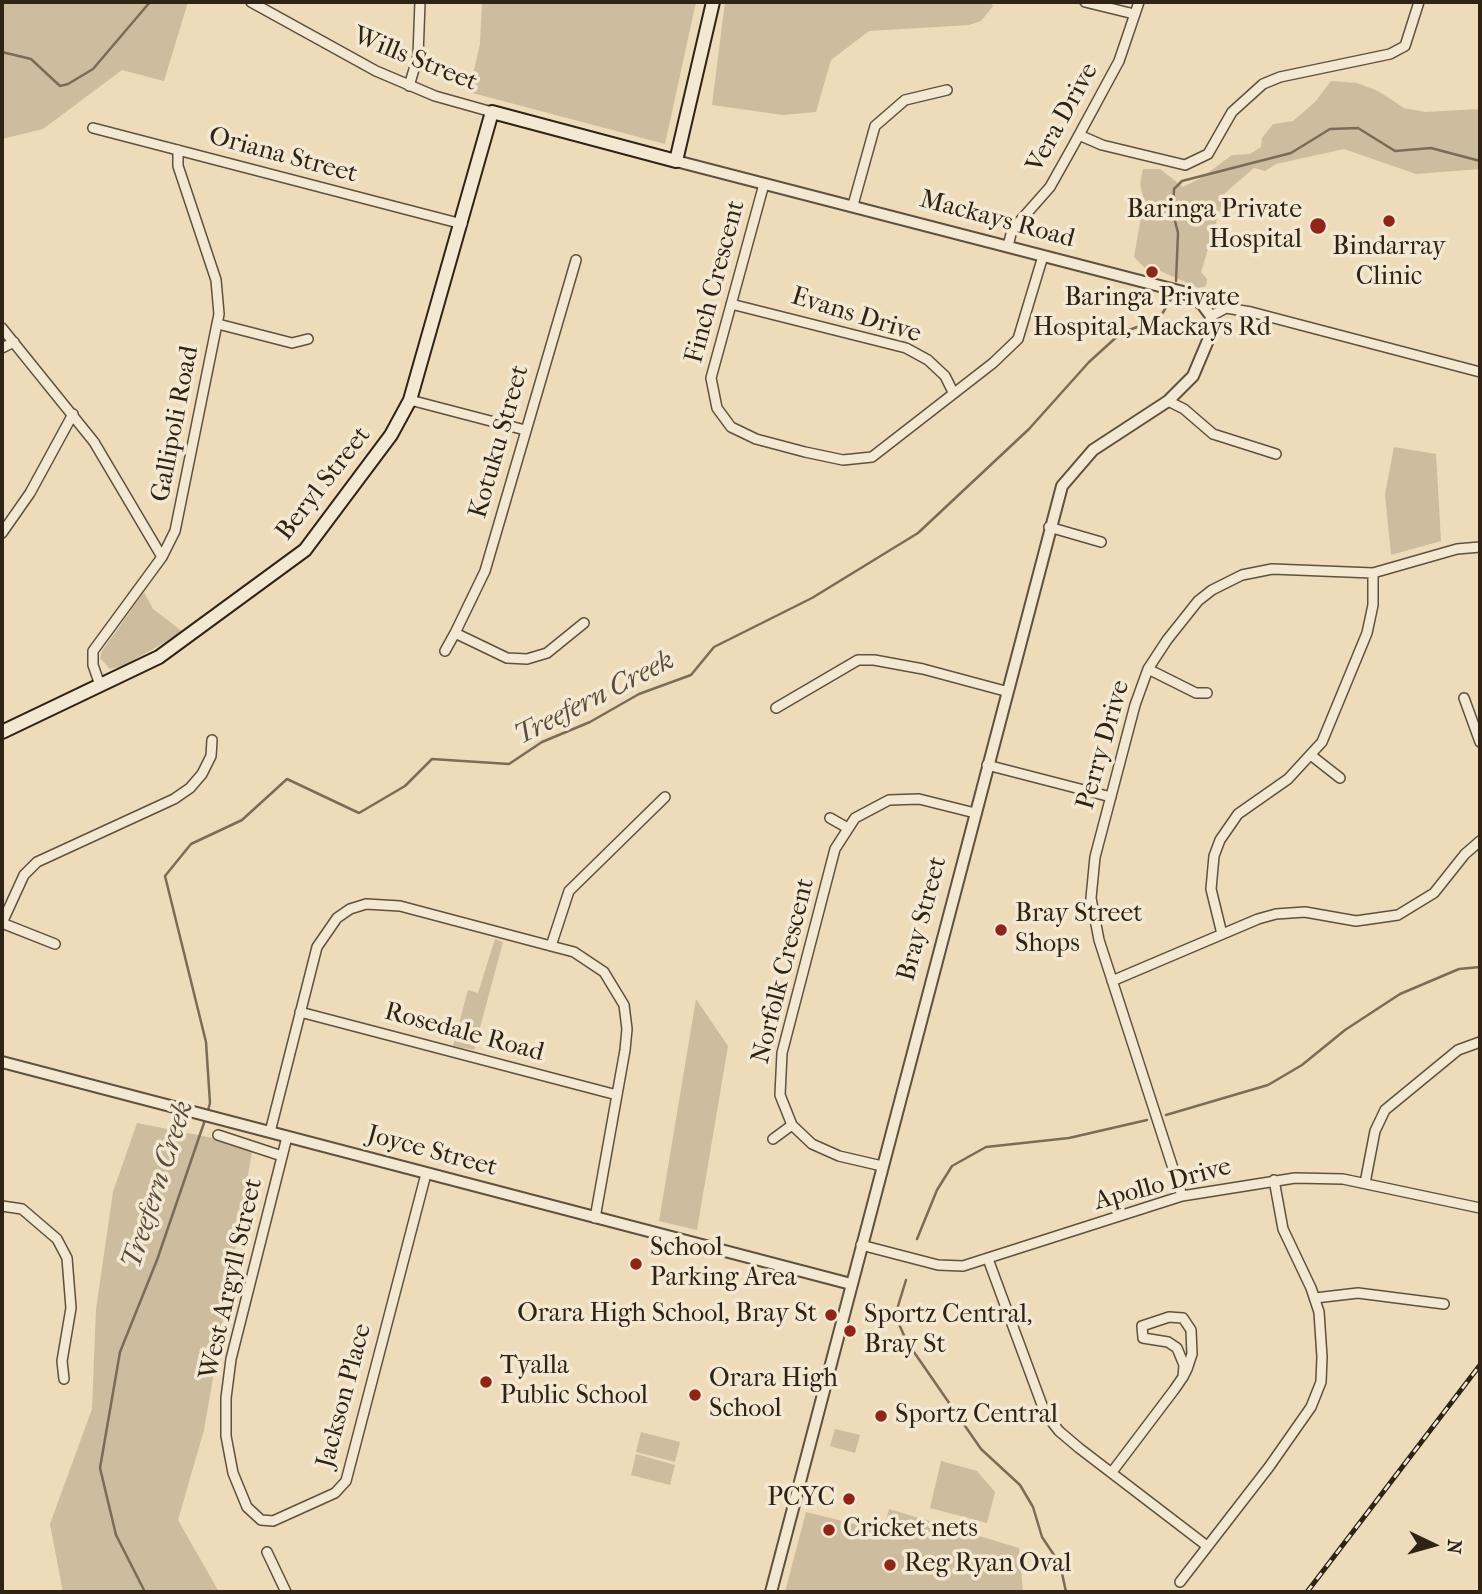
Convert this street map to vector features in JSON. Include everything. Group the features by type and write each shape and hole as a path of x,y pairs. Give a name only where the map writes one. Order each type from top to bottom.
{"main road":[{"path":"676,161 713,2"},
{"name":"Mackays Road","path":"492,112 676,161"},
{"name":"Beryl Street","path":"2,732 159,657 305,550 391,435 410,400 492,112"}],"street":[{"name":"Wills Street","path":"251,2 352,59 409,86 492,112"},
{"path":"409,86 418,56 421,2"},
{"path":"1085,2 1134,14"},
{"name":"Vera Drive","path":"1008,246 1012,230 1050,187 1119,61 1139,2"},
{"path":"1079,135 1102,145 1185,165 1208,154 1232,113 1263,84 1280,77 1390,54 1405,46 1419,2"},
{"path":"853,205 874,126 905,100 947,90"},
{"name":"Oriana Street","path":"93,128 462,224"},
{"name":"Gallipoli Road","path":"100,685 93,665 93,651 162,557 178,520 218,324 220,305 216,280 178,166 178,150"},
{"name":"Mackays Road","path":"676,161 1183,292 1202,304 1211,316"},
{"name":"Finch Crescent","path":"764,184 710,377 717,408 731,427 756,439 843,460 872,457 993,363 1018,339 1042,256"},
{"name":"Kotuku Street","path":"445,651 485,571 576,260"},
{"name":"Evans Drive","path":"731,304 906,348 928,360 944,376 953,392"},
{"path":"1211,316 1226,309 1251,312 1480,372"},
{"name":"Bray Street","path":"771,1592 1005,691 1062,486 1093,450 1168,401 1196,369 1209,338 1211,316"},
{"path":"218,324 292,343 308,339"},
{"path":"2,328 94,442 162,557"},
{"path":"2,348 14,342"},
{"path":"410,400 525,430"},
{"path":"1168,401 1184,409 1213,433 1276,454"},
{"path":"2,533 30,493 73,414"},
{"path":"1049,527 1101,542"},
{"name":"Perry Drive","path":"1182,1196 1099,940 1091,898 1095,857 1135,705 1148,669 1198,601 1212,590 1242,575 1272,569 1373,573 1457,548 1480,547"},
{"path":"1222,933 1211,889 1214,856 1220,840 1238,814 1288,779 1312,756 1329,729 1367,633 1373,604 1373,573"},
{"path":"455,633 507,658 527,659 547,653 584,623"},
{"path":"776,708 858,660 874,660 923,669 1005,691"},
{"path":"1148,669 1196,693 1207,693"},
{"path":"1465,698 1480,742"},
{"path":"55,944 2,923 24,875 37,862 174,799 190,788 202,774 211,756 212,740"},
{"path":"1312,756 1340,778"},
{"path":"986,765 1111,797"},
{"path":"551,946 569,891 665,797"},
{"path":"830,818 846,827 876,805 905,798 975,813"},
{"name":"Norfolk Crescent","path":"792,1125 780,1095 779,1067 835,849 846,827"},
{"path":"1112,981 1258,919 1291,912 1356,921 1398,915 1434,893 1465,854 1480,841"},
{"path":"270,1132 317,947 325,932 337,918 366,904 400,906 551,946 590,961 616,986 624,1005 627,1029 595,1218"},
{"name":"Rosedale Road","path":"300,1012 617,1095"},
{"path":"1365,1183 1375,1131 1385,1110 1458,1051 1480,1042"},
{"name":"Joyce Street","path":"2,1062 851,1284"},
{"path":"773,1139 792,1125 826,1152 882,1166"},
{"path":"218,1135 282,1156"},
{"name":"West Argyll Street","path":"233,1473 226,1410 231,1359 287,1137"},
{"name":"Jackson Place","path":"233,1473 247,1507 258,1519 270,1522 335,1493 343,1485 426,1174"},
{"name":"Apollo Drive","path":"861,1245 946,1266 988,1259 1182,1196 1274,1180 1321,1177 1365,1183 1480,1208"},
{"path":"1180,1582 1269,1467 1317,1394 1322,1357 1315,1298 1283,1229 1274,1180"},
{"path":"2,1206 22,1209 57,1239 67,1258 71,1308 62,1361 64,1379"},
{"path":"988,1259 1045,1413 1059,1431 1207,1546"},
{"path":"1315,1298 1358,1293 1444,1304"},
{"path":"1112,1472 1183,1377 1190,1362 1192,1346 1186,1321 1174,1317 1142,1326 1143,1338 1168,1342 1177,1348 1184,1364 1183,1377"},
{"path":"267,1552 286,1592"}],"shaded area":[{"path":"2,2 188,2 164,81 122,70 43,129 2,139"},
{"path":"482,2 696,2 665,144 469,92 480,44"},
{"path":"725,2 990,2 993,6 981,21 969,25 869,31 831,60 816,112 783,115 712,105"},
{"path":"1331,81 1357,83 1378,91 1404,108 1425,112 1480,109 1480,169 1416,174 1344,149 1276,164 1265,171 1254,168 1225,193 1201,272 1207,279 1206,286 1199,288 1160,271 1145,268 1134,257 1144,201 1140,184 1143,169 1160,169 1183,187 1201,178 1232,155 1250,154 1261,147 1262,138 1273,124 1293,121 1315,102"},
{"path":"1394,447 1436,454 1441,541 1391,555 1385,494"},
{"path":"144,592 153,609 183,632 123,666 110,669 100,658 102,651"},
{"path":"495,939 503,942 474,1050 453,1046 468,990 478,993"},
{"path":"696,999 728,1046 697,1230 659,1221"},
{"path":"137,1123 253,1146 204,1430 178,1520 219,1592 63,1592 50,1524 92,1409 96,1309 113,1192"},
{"path":"835,1429 860,1435 855,1453 830,1446"},
{"path":"641,1432 680,1442 675,1462 636,1452"},
{"path":"636,1454 675,1465 670,1485 631,1475"},
{"path":"941,1461 977,1471 995,1492 987,1523 930,1508"},
{"path":"889,1509 1019,1548 1023,1592 785,1592 806,1512 883,1531"}],"waterway":[{"path":"2,52 31,59 60,86 68,84 93,69 150,2"},
{"name":"Treefern Creek","path":"1176,281 1178,233 1173,213 1174,189 1182,181 1291,153 1330,129 1358,128 1395,151 1431,148 1480,161"},
{"name":"Treefern Creek","path":"207,1114 210,1103 206,1042 165,876 191,844 242,820 287,779 359,813 405,786 432,759 509,764 542,742 590,722 639,694 691,675 714,647 812,598 918,533 1029,429 1089,362 1121,333 1159,319 1171,299"},
{"path":"1166,1115 1268,1085 1302,1065 1345,1030 1400,994 1459,969 1480,967"},
{"name":"Treefern Creek","path":"145,1592 116,1535 100,1468 120,1352 157,1260 205,1120"},
{"path":"917,1239 937,1190 952,1166 986,1147 1069,1138 1147,1120"},
{"path":"906,1280 898,1306 898,1322 907,1342 981,1449 1020,1485 1033,1507 1042,1537 1060,1564 1066,1592"}],"railway":[{"path":"1307,1592 1480,1365"}],"place":[{"name":"Bindarray Clinic","path":"1389,221"},
{"name":"Baringa Private Hospital","path":"1318,226"},
{"name":"Baringa Private Hospital, Mackays Rd","path":"1152,272"},
{"name":"Bray Street Shops","path":"1001,930"},
{"name":"School Parking Area","path":"636,1264"},
{"name":"Orara High School, Bray St","path":"831,1315"},
{"name":"Sportz Central, Bray St","path":"850,1331"},
{"name":"Tyalla Public School","path":"486,1382"},
{"name":"Orara High School","path":"695,1395"},
{"name":"Sportz Central","path":"881,1416"},
{"name":"PCYC","path":"849,1499"},
{"name":"Cricket nets","path":"829,1530"},
{"name":"Reg Ryan Oval","path":"890,1565"}]}
